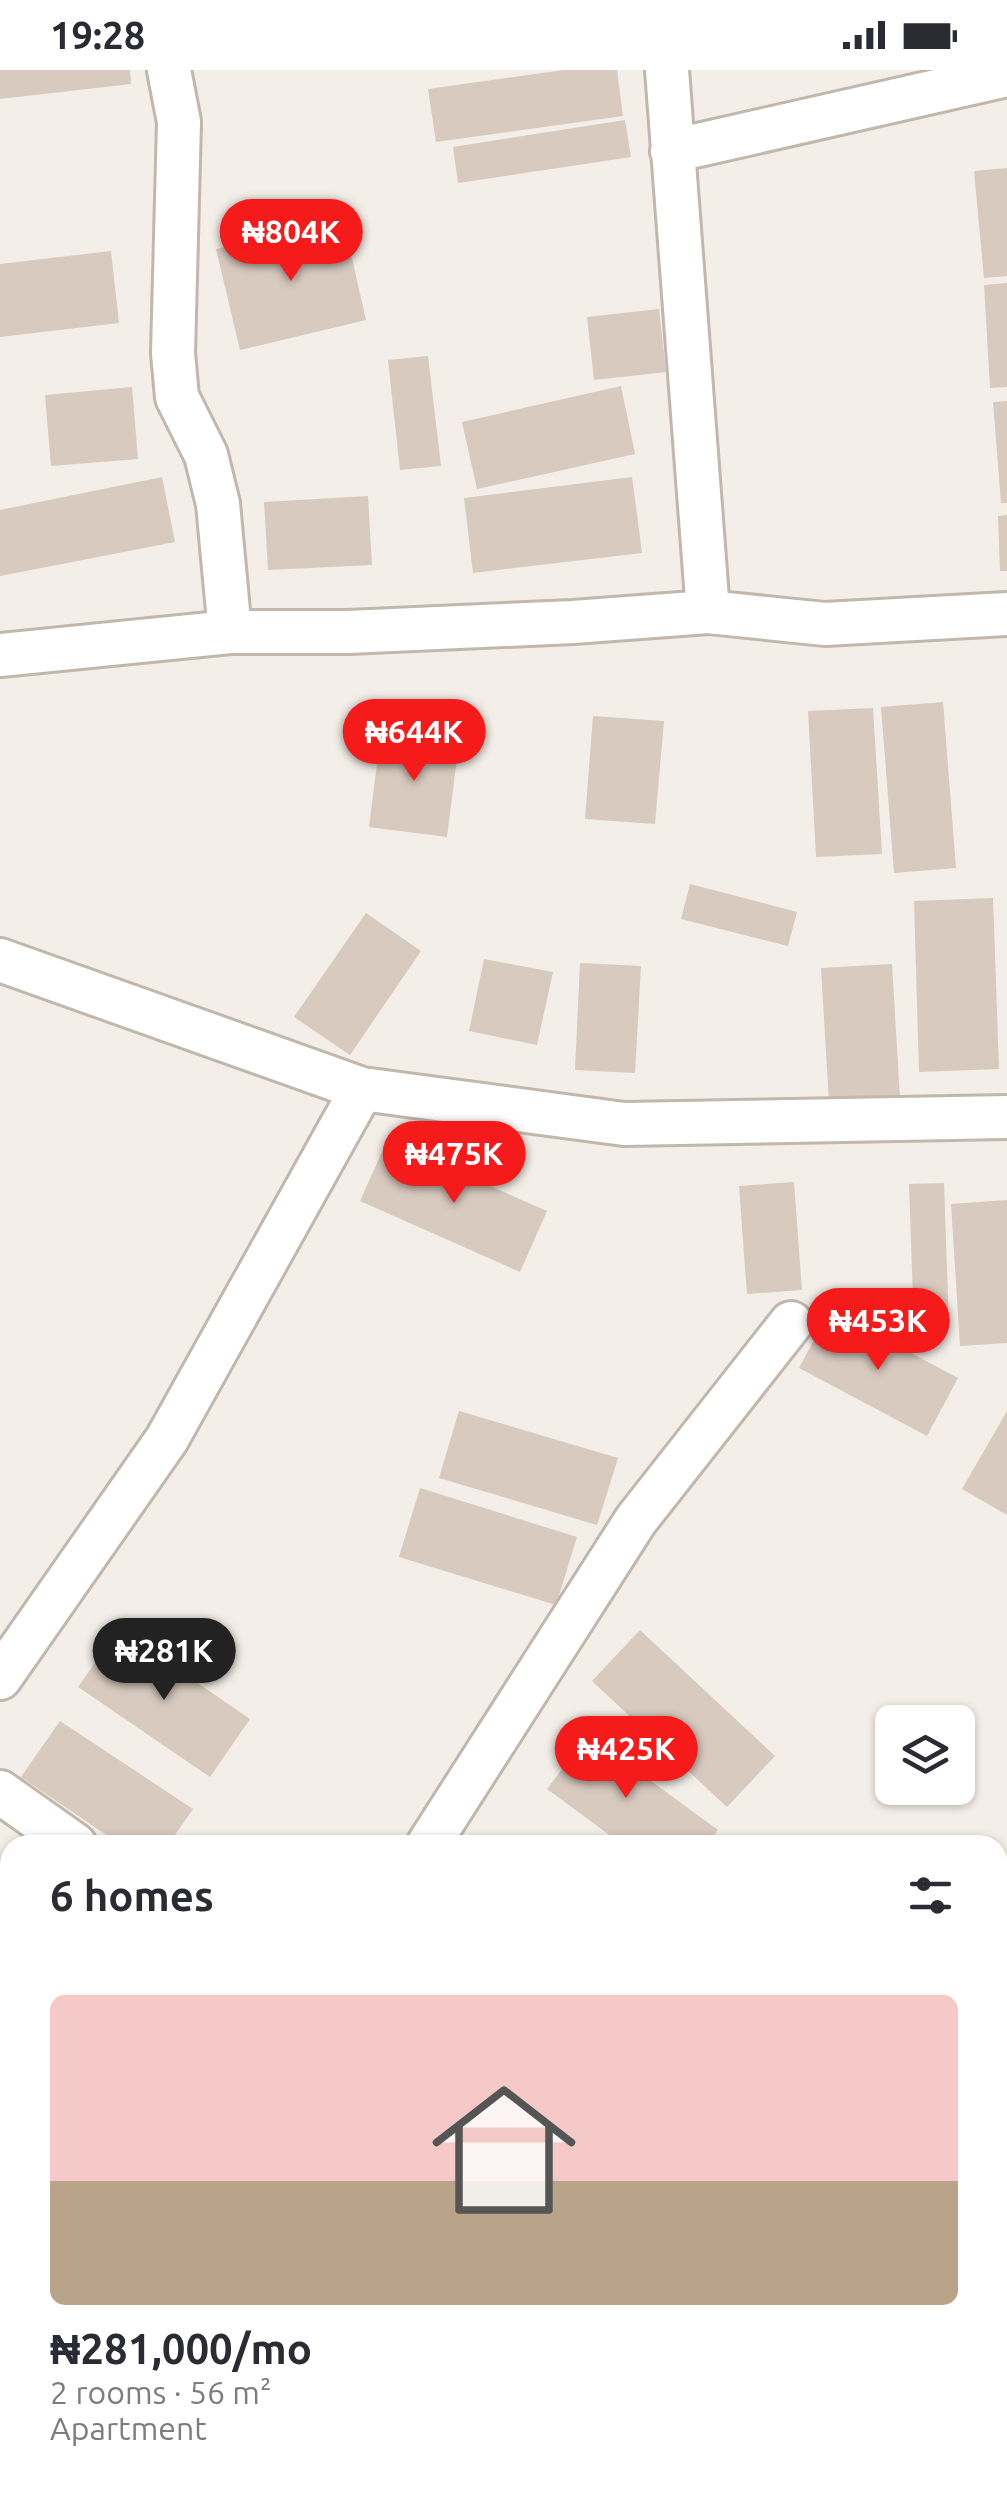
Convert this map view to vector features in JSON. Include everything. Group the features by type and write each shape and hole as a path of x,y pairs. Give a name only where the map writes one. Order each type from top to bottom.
{"street":[{"path":"169,70 178,122 173,353 177,397 206,455 218,504 230,632"},
{"path":"667,70 708,612"},
{"path":"672,151 1007,75"},
{"path":"0,656 230,632 366,632 708,612 825,624 1007,614"},
{"path":"0,960 362,1089 624,1124 1007,1116"},
{"path":"0,1678 167,1438 362,1089"},
{"path":"434,1835 636,1520 791,1322"},
{"path":"0,1792 61,1835"}],"building":[{"path":"0,70 130,70 131,84 0,99"},
{"path":"564,70 617,70 623,116 436,142 428,89"},
{"path":"625,120 631,157 458,183 453,147"},
{"path":"1007,168 1007,276 984,278 974,171"},
{"path":"343,219 366,320 240,350 216,249"},
{"path":"111,251 119,323 0,337 0,264"},
{"path":"1007,283 1007,387 990,388 984,285"},
{"path":"659,309 666,372 594,380 587,317"},
{"path":"428,356 441,466 400,470 388,360"},
{"path":"621,386 635,454 477,489 462,422"},
{"path":"132,387 138,459 51,466 45,395"},
{"path":"1007,401 1007,503 1001,503 993,402"},
{"path":"162,477 175,542 0,576 0,510"},
{"path":"632,477 642,553 473,573 464,498"},
{"path":"368,496 372,565 268,570 264,502"},
{"path":"1007,515 1007,571 1000,571 998,516"},
{"path":"943,702 956,868 894,873 881,707"},
{"path":"873,708 882,854 816,857 808,711"},
{"path":"593,716 664,721 655,824 585,819"},
{"path":"381,732 459,742 447,837 369,827"},
{"path":"690,884 797,912 788,946 681,919"},
{"path":"993,898 999,1069 919,1072 914,901"},
{"path":"366,913 421,951 350,1055 294,1017"},
{"path":"484,959 553,972 537,1045 469,1031"},
{"path":"580,963 641,966 635,1073 575,1070"},
{"path":"892,964 900,1098 829,1102 821,968"},
{"path":"387,1141 547,1211 520,1272 360,1201"},
{"path":"794,1182 802,1290 747,1294 739,1186"},
{"path":"944,1183 949,1327 914,1328 909,1184"},
{"path":"1007,1200 1007,1343 960,1346 951,1204"},
{"path":"830,1310 958,1378 927,1436 799,1368"},
{"path":"459,1411 618,1458 597,1525 439,1478"},
{"path":"1007,1411 1007,1515 962,1489"},
{"path":"420,1488 577,1537 556,1605 399,1557"},
{"path":"119,1629 250,1719 210,1777 78,1687"},
{"path":"640,1630 775,1756 727,1807 592,1681"},
{"path":"60,1721 193,1809 175,1835 106,1835 21,1777"},
{"path":"588,1735 718,1830 714,1835 609,1835 547,1789"}]}
